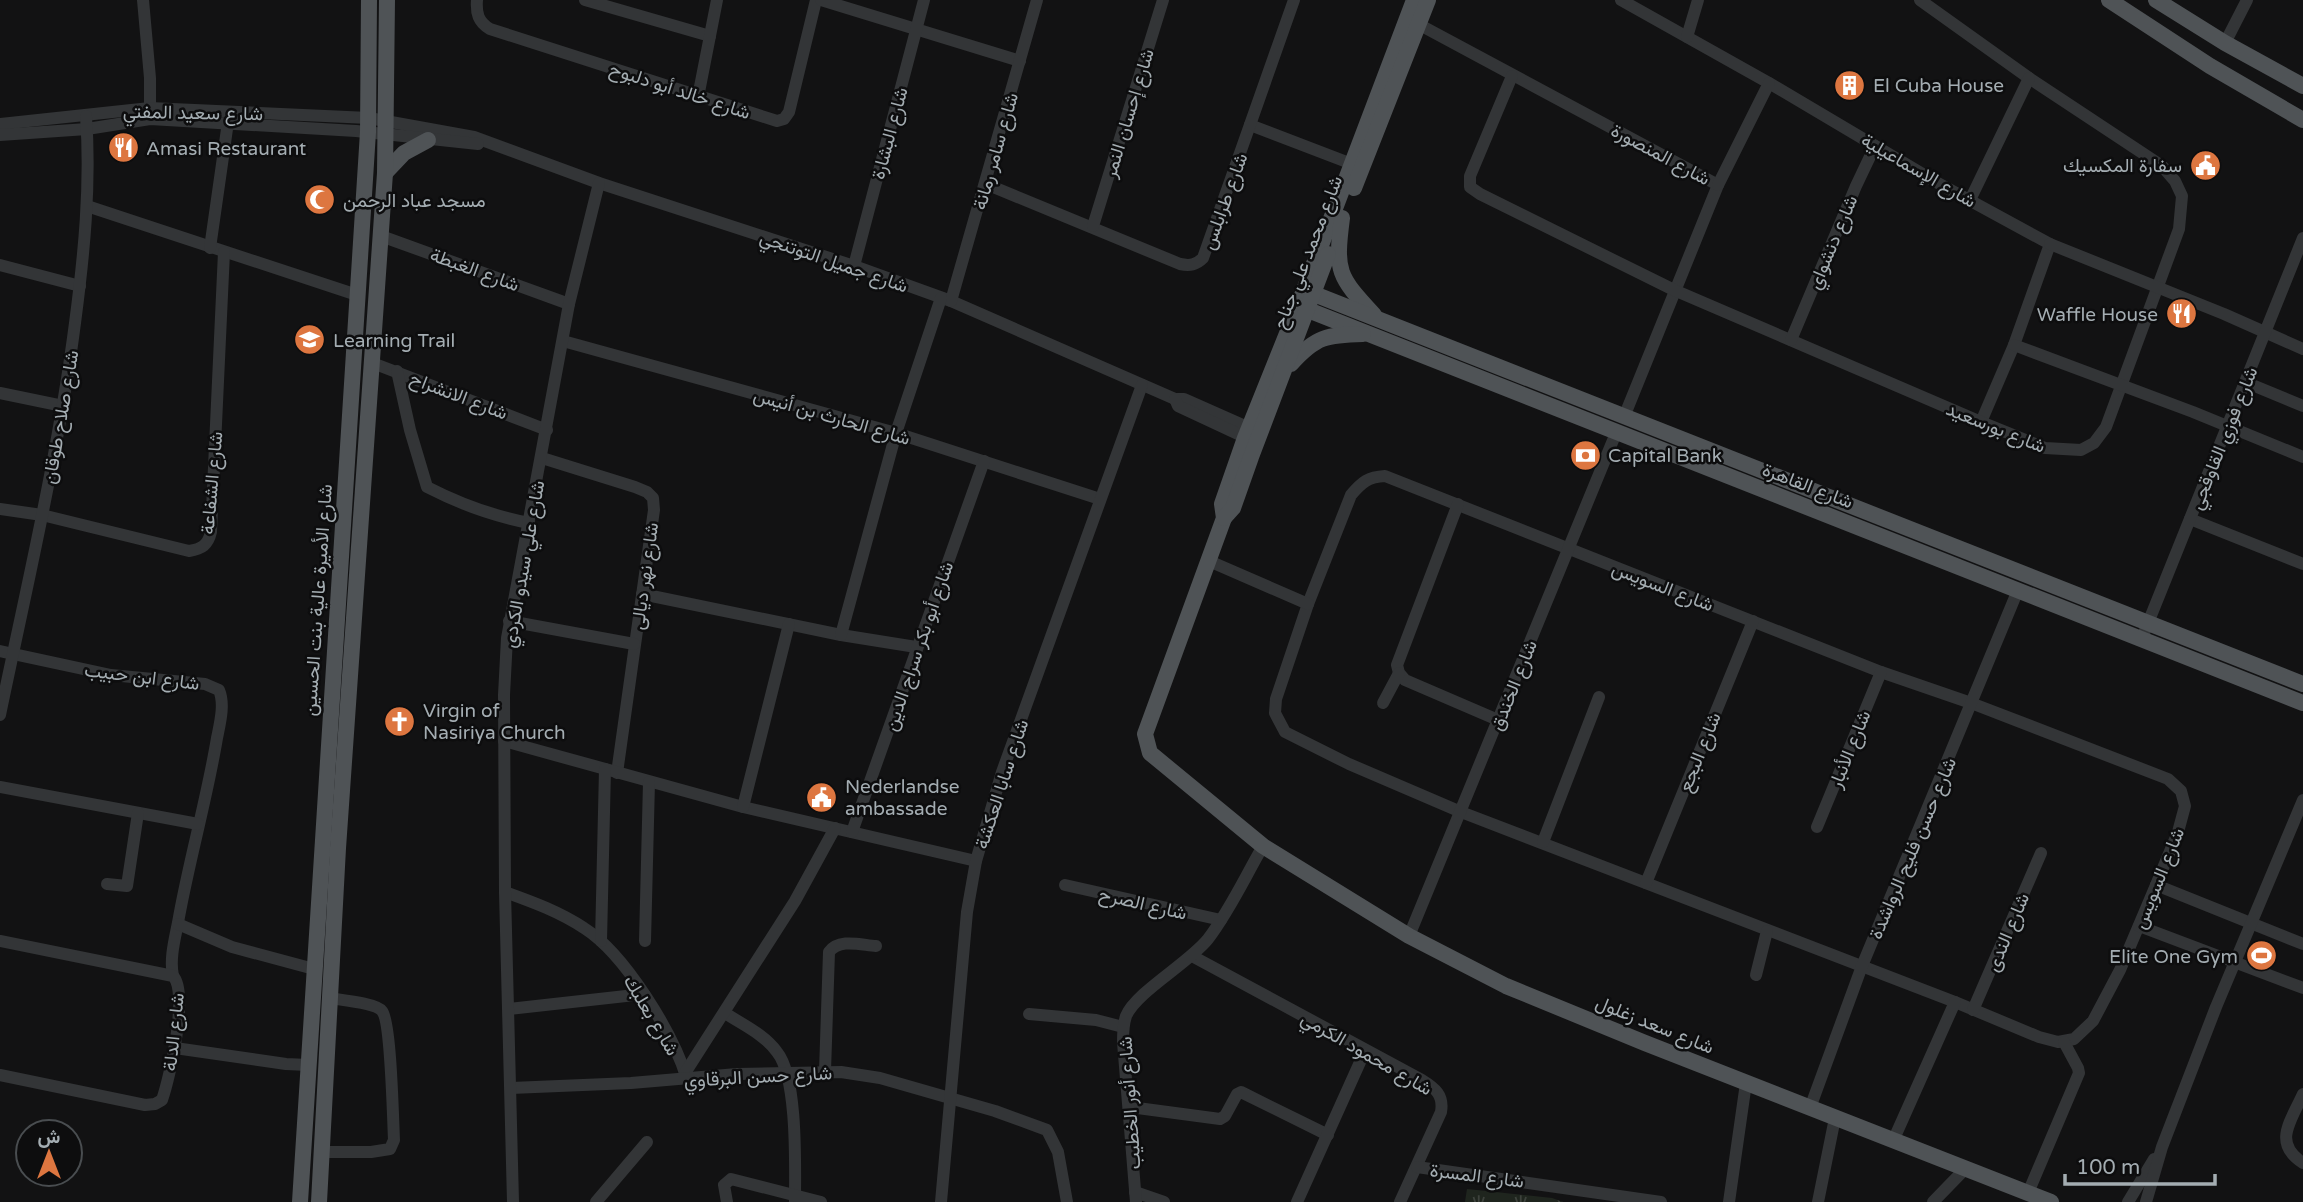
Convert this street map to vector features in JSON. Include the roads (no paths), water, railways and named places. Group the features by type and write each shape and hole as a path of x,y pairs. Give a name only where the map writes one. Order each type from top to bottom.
{"main road":[{"name":"شارع الأميرة عالية بنت الحسين","path":"298,1198 369,125 369,0"},
{"name":"شارع الأميرة عالية بنت الحسين","path":"319,1202 329,998 370,362 385,173 387,0"},
{"name":"شارع محمد علي جناح","path":"1263,846 1155,758 1147,746 1146,734 1224,518 1233,508 1252,435 1309,292 1352,164 1414,0"},
{"name":"شارع محمد علي جناح","path":"1309,292 1342,218 1429,0"},
{"path":"2109,0 2210,66 2303,120"},
{"path":"2156,0 2225,43 2303,86"},
{"path":"385,173 404,153 428,140"},
{"path":"1342,218 1338,249 1340,272 1350,289 1376,317"},
{"name":"شارع القاهرة","path":"1309,292 1624,417 2145,631 2303,703"},
{"name":"شارع محمد علي جناح","path":"1252,435 1284,371 1303,308"},
{"name":"شارع القاهرة","path":"1303,308 2018,590 2303,684"},
{"path":"1284,371 1306,347 1317,340 1332,334 1370,334"},
{"name":"شارع سعد زغلول","path":"1263,846 1409,936 1506,986 2051,1202"},
{"path":"308,1061 327,1059"}],"street":[{"path":"143,0 150,113"},
{"name":"شارع خالد أبو دلبوح","path":"477,0 477,13 483,25 490,29 774,121 784,120 789,112 819,0 1020,61"},
{"path":"585,0 710,36"},
{"path":"698,96 717,0"},
{"name":"شارع البشارة","path":"854,266 924,0"},
{"name":"شارع سامر رمانة","path":"841,635 896,433 986,184 1037,0"},
{"name":"شارع إحسان النمر","path":"1093,226 1163,0"},
{"name":"شارع طرابلس","path":"986,184 1180,264 1197,264 1203,258 1294,0"},
{"name":"شارع الإسماعيلية","path":"1621,0 2050,243 2303,349"},
{"path":"1687,37 1698,0"},
{"name":"شارع بورسعيد","path":"1512,76 1470,176 1470,187 1479,194 1674,290 1981,422 2045,448 2081,450 2094,443 2106,427 2122,386 2179,229 2183,204 2179,187 2162,166 2029,78 1920,0"},
{"path":"2225,43 2247,0"},
{"name":"شارع المنصورة","path":"1420,25 1718,185 1624,417"},
{"path":"1970,200 2029,78"},
{"path":"1718,185 1769,83"},
{"name":"شارع سعيد المفتي","path":"150,113 228,122 369,125"},
{"name":"شارع سعيد المفتي","path":"0,135 150,113 386,126"},
{"name":"شارع سعيد المفتي","path":"0,124 87,122"},
{"name":"شارع صلاح طوقان","path":"0,715 6,652 42,515 63,406 80,286 87,206 87,122"},
{"path":"210,248 228,122"},
{"path":"1250,125 1352,164"},
{"name":"شارع جميل التوتنجي","path":"386,126 428,140 468,144 485,142"},
{"name":"شارع جميل التوتنجي","path":"386,126 474,137 599,183 854,266 946,299 1175,399 1184,399 1252,435"},
{"name":"شارع دنشواي","path":"1791,341 1875,146"},
{"name":"شارع علي سيدو الكردي","path":"513,1202 505,892 504,695 509,621 542,458 569,304 599,183"},
{"path":"87,206 357,295"},
{"name":"شارع الغبطة","path":"381,236 569,304"},
{"name":"شارع فوزي القاوقجي","path":"2145,631 2303,239"},
{"path":"1981,422 2014,345 2050,243"},
{"name":"شارع الشفاعة","path":"42,515 189,551 204,547 209,541 224,252"},
{"path":"0,265 80,286"},
{"name":"شارع الحارث بن أنيس","path":"563,341 896,433 1100,499"},
{"path":"2014,345 2303,457"},
{"name":"شارع الانشراح","path":"370,362 547,430"},
{"path":"397,371 427,487 454,501 498,517 529,523"},
{"path":"2245,382 2303,406"},
{"name":"شارع سابا العكشة","path":"941,1202 967,912 976,861 1002,772 1142,385"},
{"path":"0,393 63,406"},
{"name":"شارع الخندق","path":"1409,936 1616,433"},
{"name":"شارع نهر ديالى","path":"542,458 635,487 653,498 654,510 642,594 611,771 601,941"},
{"name":"شارع أبو بكر سراج الدين","path":"852,832 984,461"},
{"name":"شارع السويس","path":"1372,477 1385,477 1458,504 1881,672 1971,703 2168,779 2177,786 2184,799 2183,818 2139,926 2093,1021 2082,1033 2064,1042 2039,1037 1955,1002 1461,812 1285,732 1275,713 1276,698 1308,604 1351,495 1363,481 1372,477"},
{"path":"1458,504 1397,665 1405,680 1498,720"},
{"path":"0,509 42,515"},
{"path":"2190,519 2303,564"},
{"path":"1209,561 1308,604"},
{"name":"شارع حسن فليح الرواشدة","path":"1810,1108 1862,966 2018,590"},
{"path":"642,594 841,635 916,647"},
{"path":"509,621 634,644"},
{"name":"شارع البجع","path":"1646,883 1753,621"},
{"path":"743,807 789,624"},
{"name":"شارع ابن حبيب","path":"6,652 111,675 205,684 219,690 222,700 218,731 207,796 198,824 178,924 172,964 173,976"},
{"name":"شارع الأنبار","path":"1817,827 1881,672"},
{"path":"1383,703 1399,673"},
{"path":"1543,842 1599,697"},
{"path":"504,741 743,807 976,861"},
{"path":"645,941 649,782"},
{"path":"0,787 198,824"},
{"path":"2146,1202 2162,1147 2250,922 2303,800"},
{"path":"107,884 124,887 128,885 138,813"},
{"path":"686,1076 795,901 835,828"},
{"name":"شارع أنور الخطيب","path":"1136,1197 1123,1027 1130,1009 1138,1000 1192,956 1221,920 1263,846"},
{"name":"شارع الندى","path":"1973,1010 2040,853"},
{"name":"شارع الصرح","path":"1065,885 1221,920"},
{"path":"2156,885 2303,944"},
{"name":"شارع بعلبك","path":"505,892 561,915 601,941 644,994 686,1076"},
{"path":"178,924 232,947 314,969"},
{"path":"2139,926 2303,988"},
{"path":"1756,975 1766,931"},
{"name":"شارع الدلة","path":"0,941 173,976 180,986 174,1048 162,1100 155,1104 129,1102 0,1075"},
{"path":"825,1070 829,953 839,944 876,946"},
{"name":"شارع محمود الكرمي","path":"1192,956 1433,1087 1440,1096 1441,1112 1399,1202"},
{"path":"509,1009 644,994"},
{"path":"321,1152 381,1152 390,1149 394,1140 384,1015 377,1007 329,998"},
{"path":"1893,1141 1955,1002"},
{"path":"725,1013 770,1044 782,1058 787,1072 793,1124 795,1199"},
{"path":"1029,1014 1096,1020 1123,1027"},
{"path":"2028,1193 2078,1077 2078,1068 2064,1042"},
{"path":"174,1048 286,1064 308,1061"},
{"path":"1297,1202 1365,1051"},
{"name":"شارع حسن البرقاوي","path":"511,1088 825,1070 880,1078 995,1111 1046,1130 1058,1152 1067,1202"},
{"path":"1729,1202 1746,1083"},
{"path":"1130,1107 1220,1119 1226,1116 1237,1094 1241,1092 1328,1135"},
{"path":"2303,1094 2286,1137 2290,1152 2303,1163"},
{"path":"1818,1202 1835,1118"},
{"path":"596,1202 647,1142"},
{"path":"2127,1202 2162,1147"},
{"name":"شارع المسرة","path":"1417,1167 1624,1199 1661,1202"},
{"path":"1933,1202 1965,1169"},
{"path":"727,1202 724,1185 731,1179 795,1199 821,1202"},
{"path":"1136,1197 1164,1202"}],"place":[{"name":"El Cuba House","path":"1850,85"},
{"name":"Amasi Restaurant","path":"123,148"},
{"name":"سفارة المكسيك","path":"2205,165"},
{"name":"مسجد عباد الرحمن","path":"320,200"},
{"name":"Waffle House","path":"2181,314"},
{"name":"Learning Trail","path":"310,340"},
{"name":"Capital Bank","path":"1585,455"},
{"name":"Virgin of Nasiriya Church","path":"400,721"},
{"name":"Nederlandse ambassade","path":"822,797"},
{"name":"Elite One Gym","path":"2261,956"}]}
